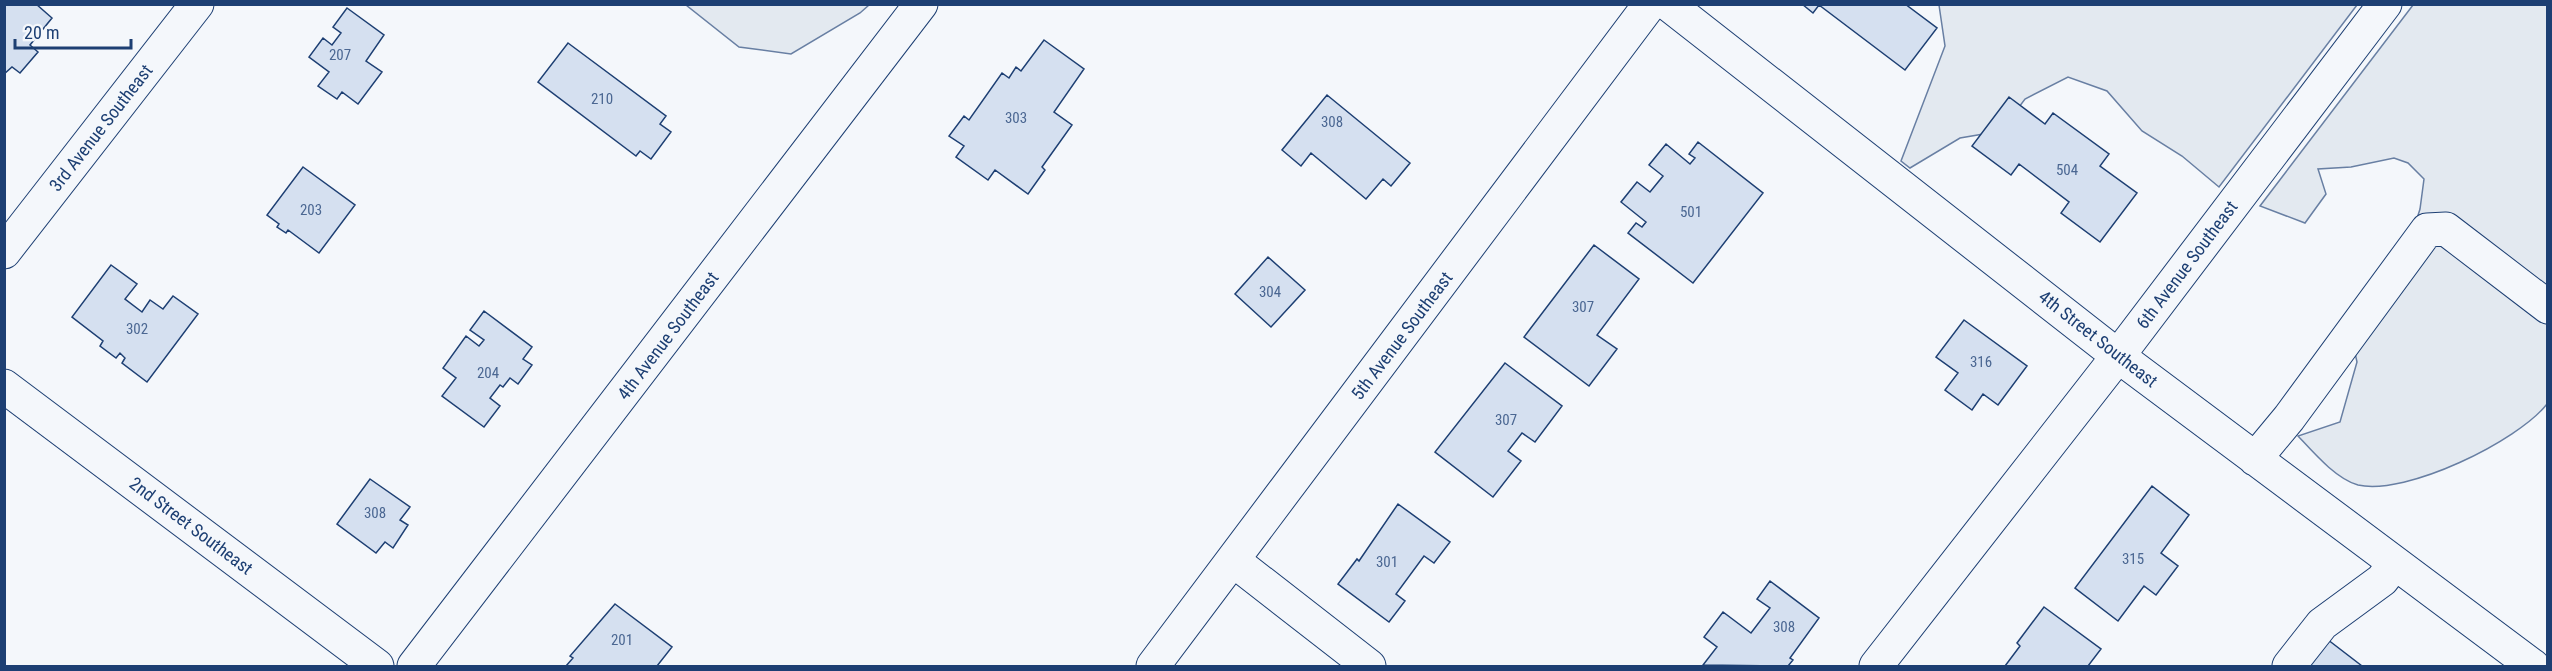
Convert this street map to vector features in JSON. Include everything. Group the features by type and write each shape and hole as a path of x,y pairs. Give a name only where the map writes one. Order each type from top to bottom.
{"street":[{"name":"3rd Avenue Southeast","path":"4,252 197,4"},
{"name":"4th Avenue Southeast","path":"414,666 921,4"},
{"name":"5th Avenue Southeast","path":"1153,666 1650,4"},
{"name":"4th Street Southeast","path":"1668,4 2118,356 2533,666"},
{"name":"6th Avenue Southeast","path":"1884,664 2385,4"},
{"path":"2255,459 2289,418 2427,230 2446,229 2547,307"},
{"name":"2nd Street Southeast","path":"4,386 377,666"},
{"path":"1234,561 1369,666"},
{"path":"2289,666 2322,624 2382,580 2395,563"}],"shaded area":[{"path":"686,5 869,5 860,13 791,54 739,47"},
{"path":"1939,5 2357,5 2219,187 2182,156 2142,131 2107,91 2068,77 2025,99 2001,131 1960,138 1910,168 1901,161 1945,46"},
{"path":"2413,5 2547,5 2547,404 2533,419 2512,434 2460,462 2404,482 2379,486 2358,485 2333,471 2298,436 2340,422 2357,362 2352,339 2406,253 2420,209 2424,179 2408,163 2394,158 2351,167 2318,169 2326,194 2305,223 2260,206"}],"building":[{"path":"4,4 36,4 52,18 30,45 38,52 20,73 12,67 4,74"},
{"path":"1802,4 1905,4 1937,28 1905,70 1819,5 1813,13"},
{"path":"347,8 384,35 366,61 382,72 358,104 342,92 337,99 318,86 329,72 309,57 323,38 332,45 341,33 333,27"},
{"path":"1044,40 1084,69 1054,112 1072,125 1042,167 1045,170 1028,194 995,170 988,180 956,157 964,146 949,136 964,116 969,120 1002,73 1009,78 1016,67 1021,71"},
{"path":"568,43 666,116 660,124 671,132 651,159 640,151 636,156 538,82"},
{"path":"1327,95 1410,163 1391,186 1383,179 1366,199 1311,153 1301,166 1282,150"},
{"path":"2009,97 2045,124 2053,113 2109,154 2100,166 2137,193 2100,242 2061,213 2069,202 2019,164 2011,175 1972,146"},
{"path":"1698,142 1763,193 1693,283 1628,233 1636,223 1642,227 1646,222 1621,202 1637,182 1650,192 1663,176 1649,165 1666,144 1690,164 1695,158 1689,154"},
{"path":"303,167 355,205 319,253 288,230 286,233 277,227 279,224 267,215"},
{"path":"1594,245 1639,279 1597,335 1617,349 1589,386 1524,337"},
{"path":"1268,257 1305,290 1271,327 1235,294"},
{"path":"111,265 137,284 125,299 142,312 150,300 163,309 173,296 198,314 147,382 122,363 125,358 120,353 116,358 100,346 103,341 72,317"},
{"path":"484,311 532,347 523,359 532,365 518,384 510,378 503,387 500,385 490,398 500,406 484,427 442,396 456,378 443,368 466,336 479,346 484,340 470,330"},
{"path":"1964,320 2027,366 1998,405 1983,394 1972,410 1945,390 1958,373 1936,357"},
{"path":"1505,363 1562,406 1535,442 1522,433 1508,451 1521,461 1493,497 1435,452"},
{"path":"370,479 410,507 400,520 408,525 393,548 385,542 376,553 337,524"},
{"path":"2152,486 2189,515 2161,553 2178,566 2156,595 2144,586 2118,621 2075,588"},
{"path":"1398,504 1450,542 1434,563 1424,556 1396,594 1405,601 1389,622 1338,584 1357,559 1359,561"},
{"path":"1770,581 1819,618 1790,658 1793,660 1788,666 1703,665 1717,647 1704,637 1723,612 1751,633 1770,608 1757,599"},
{"path":"615,604 672,647 657,666 566,666 573,658 570,656"},
{"path":"2044,607 2101,649 2088,666 2005,666 2020,646 2017,643"},
{"path":"2323,636 2362,666 2299,666"}]}
